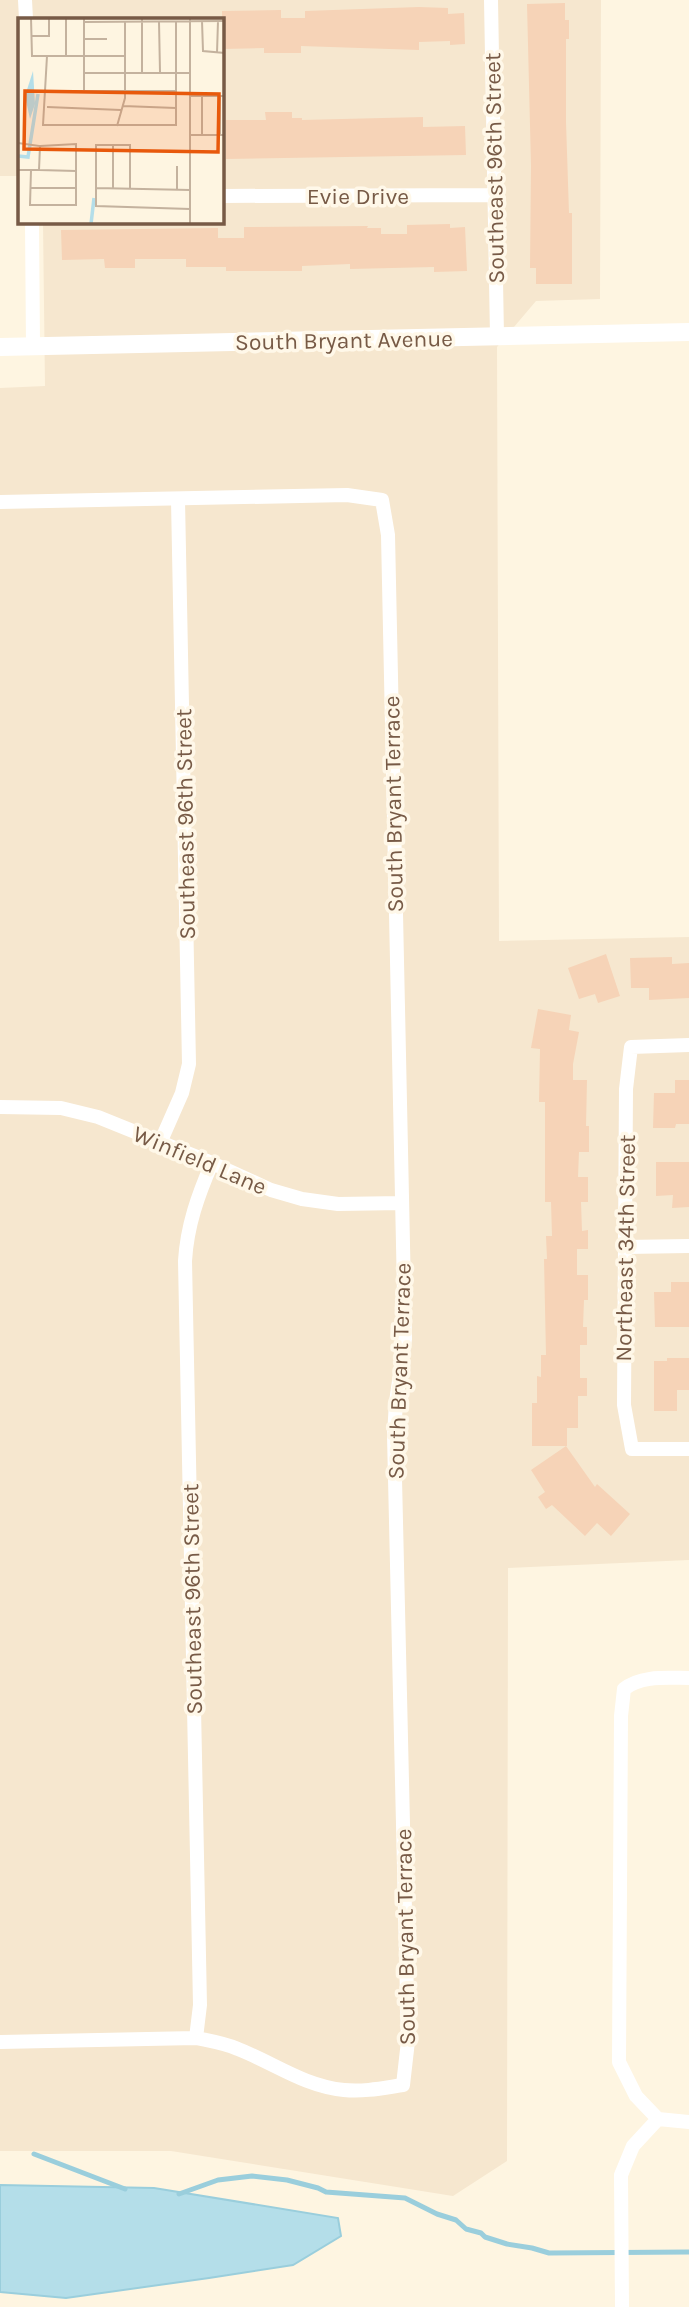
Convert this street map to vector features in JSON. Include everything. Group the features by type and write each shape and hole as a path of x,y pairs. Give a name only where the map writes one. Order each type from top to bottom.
{"street":[{"path":"25,0 26,18"},
{"name":"Southeast 96th Street","path":"491,0 497,336"},
{"name":"Evie Drive","path":"224,196 493,195"},
{"path":"32,224 33,346"},
{"name":"South Bryant Avenue","path":"0,347 689,332"},
{"name":"South Bryant Terrace","path":"0,502 347,495 382,500 388,535 405,1339 394,1435 407,2027 403,2085 370,2091 343,2090 303,2080 237,2048 196,2038 0,2042"},
{"name":"Southeast 96th Street","path":"160,1143 182,1093 189,1064 178,500"},
{"name":"Northeast 34th Street","path":"689,1045 631,1047 626,1089 624,1405 632,1449 689,1449"},
{"name":"Winfield Lane","path":"0,1107 61,1108 98,1117 271,1190 302,1199 338,1204 402,1203"},
{"name":"Southeast 96th Street","path":"196,2038 200,2005 185,1261 192,1212 212,1163"},
{"path":"625,1247 689,1246"},
{"path":"689,1678 653,1678 630,1684 624,1689 621,1716 619,2062 636,2096 658,2119 689,2122"},
{"path":"622,2307 621,2175 633,2146 658,2119"}],"shaded area":[{"path":"0,0 601,0 600,299 536,301 497,347 499,941 689,937 689,1560 508,1568 507,2161 453,2196 171,2151 0,2151 0,388 45,386 43,224 224,224 224,18 18,18 18,176 0,176"}],"water":[{"path":"0,2185 154,2188 338,2218 341,2236 293,2265 66,2298 0,2292"}],"building":[{"path":"565,3 565,20 569,20 569,39 566,39 566,122 569,213 572,213 572,284 536,284 536,268 530,268 531,166 527,4"},
{"path":"448,8 448,14 464,13 465,44 450,45 450,41 419,42 419,50 301,46 301,53 264,53 264,48 224,49 222,11 281,10 281,18 305,18 305,11"},
{"path":"265,112 292,112 292,118 302,120 423,117 423,127 465,126 466,155 226,159 226,120 266,120"},
{"path":"450,224 450,228 465,227 467,271 434,272 434,267 350,269 350,264 302,266 302,271 226,271 226,267 186,267 186,259 135,259 135,268 105,268 104,259 62,260 61,230 218,228 218,238 244,238 244,227 368,226 367,228 381,228 381,234 407,234 407,225"},
{"path":"606,954 620,996 598,1003 595,994 579,999 568,968"},
{"path":"672,957 672,964 689,963 689,998 649,1000 649,988 631,988 630,958"},
{"path":"538,1009 571,1015 569,1030 579,1032 573,1080 587,1080 586,1126 589,1126 589,1152 579,1152 578,1177 588,1177 588,1202 581,1202 582,1231 588,1230 588,1249 577,1249 577,1275 588,1275 588,1300 584,1300 583,1327 587,1327 587,1345 580,1345 580,1378 587,1378 587,1396 578,1396 578,1428 567,1428 567,1446 532,1446 532,1403 537,1403 537,1376 541,1377 541,1355 546,1355 546,1236 552,1236 551,1202 545,1202 545,1102 539,1102 540,1049 531,1048"},
{"path":"675,1080 689,1080 689,1124 676,1124 675,1128 653,1128 654,1093 675,1093"},
{"path":"656,1162 689,1162 689,1207 672,1208 673,1195 656,1196"},
{"path":"671,1282 689,1282 689,1327 655,1327 654,1292 671,1292"},
{"path":"667,1358 689,1358 689,1390 677,1390 677,1411 654,1411 654,1361 667,1361"},
{"path":"566,1446 595,1487 597,1484 630,1514 611,1536 597,1523 585,1536 552,1505 546,1509 538,1497 545,1492 531,1470"}],"waterway":[{"path":"34,2154 125,2189"},
{"path":"179,2194 218,2180 252,2176 287,2180 326,2192 405,2198 456,2220 466,2229 481,2233 485,2237 549,2253 689,2252"}]}
